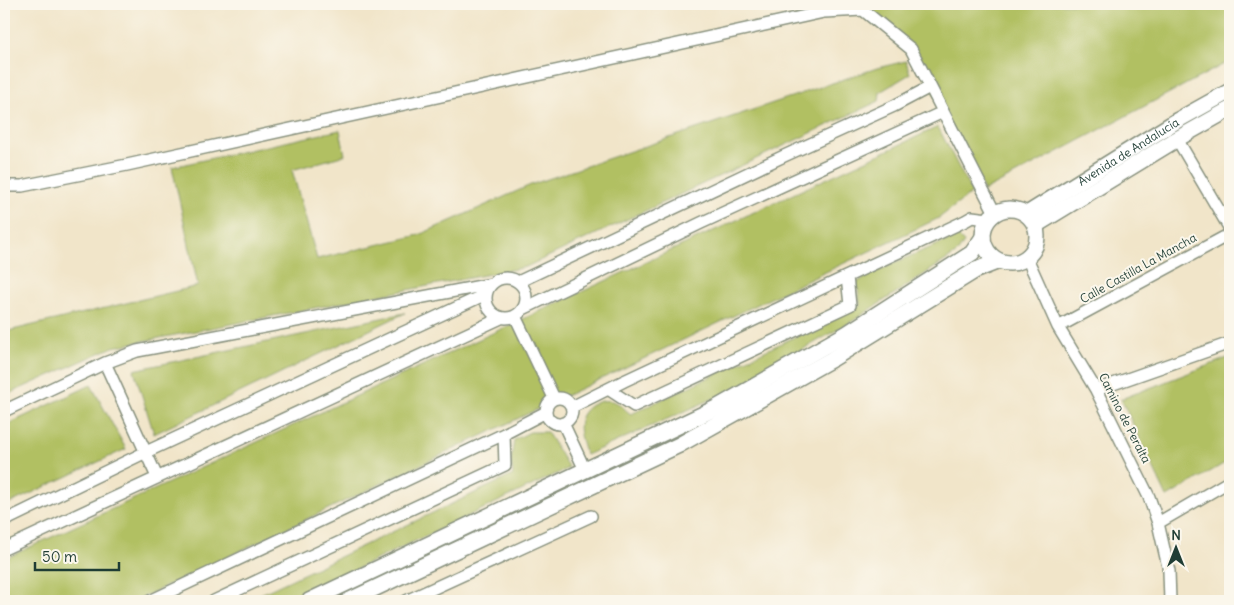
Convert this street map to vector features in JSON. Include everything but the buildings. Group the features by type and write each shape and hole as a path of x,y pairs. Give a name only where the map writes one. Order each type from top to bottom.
{"street":[{"path":"4,184 22,186 127,165 824,12 863,10 911,49 943,112 991,216"},
{"path":"518,282 894,106 930,87"},
{"name":"Avenida de Andalucía","path":"1031,220 1178,120 1230,91"},
{"name":"Avenida de Andalucía","path":"1031,220 1230,108"},
{"path":"4,549 501,318 519,313 701,223 943,112"},
{"path":"1176,139 1230,229"},
{"path":"572,407 972,218 991,216 1011,208 1020,210 1031,220 1038,234 1037,243 1033,251 1026,258 1018,262 1009,263 1000,261 988,252 983,231 991,216"},
{"name":"Calle Castilla La Mancha","path":"1058,327 1230,234"},
{"path":"308,601 716,408 846,334 972,253 983,237"},
{"name":"Camino de Peralta","path":"1026,258 1058,327 1096,390 1149,497 1158,523 1169,571 1170,601"},
{"path":"348,601 680,445 832,359 976,270 1000,261"},
{"path":"608,389 634,406 850,305 847,277"},
{"path":"4,521 489,289 497,280 505,278 518,282 526,293 526,300 519,313"},
{"path":"489,289 488,306 491,311 501,318"},
{"path":"4,411 137,350 345,310 489,289"},
{"path":"519,313 554,398"},
{"path":"1096,390 1230,343"},
{"path":"106,363 157,477"},
{"path":"554,398 564,398 572,407 571,417 563,423 554,423 549,420 546,412 547,404 554,398"},
{"path":"150,601 504,434 546,412"},
{"path":"563,423 585,470"},
{"path":"214,601 505,466 504,434"},
{"path":"1158,523 1230,481"},
{"path":"406,601 591,516"}],"green space":[{"path":"861,4 1230,4 1230,61 984,191 911,49 863,10"},
{"path":"906,61 910,74 880,92 879,101 526,267 113,347 4,396 4,332 198,286 172,167 340,130 345,155 292,170 317,259 419,235 533,184 877,68"},
{"path":"938,127 972,193 939,218 135,601 4,601 4,559"},
{"path":"958,236 964,242 957,253 851,322 726,393 586,455 579,424 585,411 594,404 604,401 615,402 631,414 860,306 857,282 896,262"},
{"path":"405,313 154,434 134,370"},
{"path":"1230,357 1230,460 1167,497 1121,399"},
{"path":"91,385 126,449 4,506 4,426"},
{"path":"530,432 547,432 569,468 289,601 246,601 513,475 511,460 514,440"}]}
